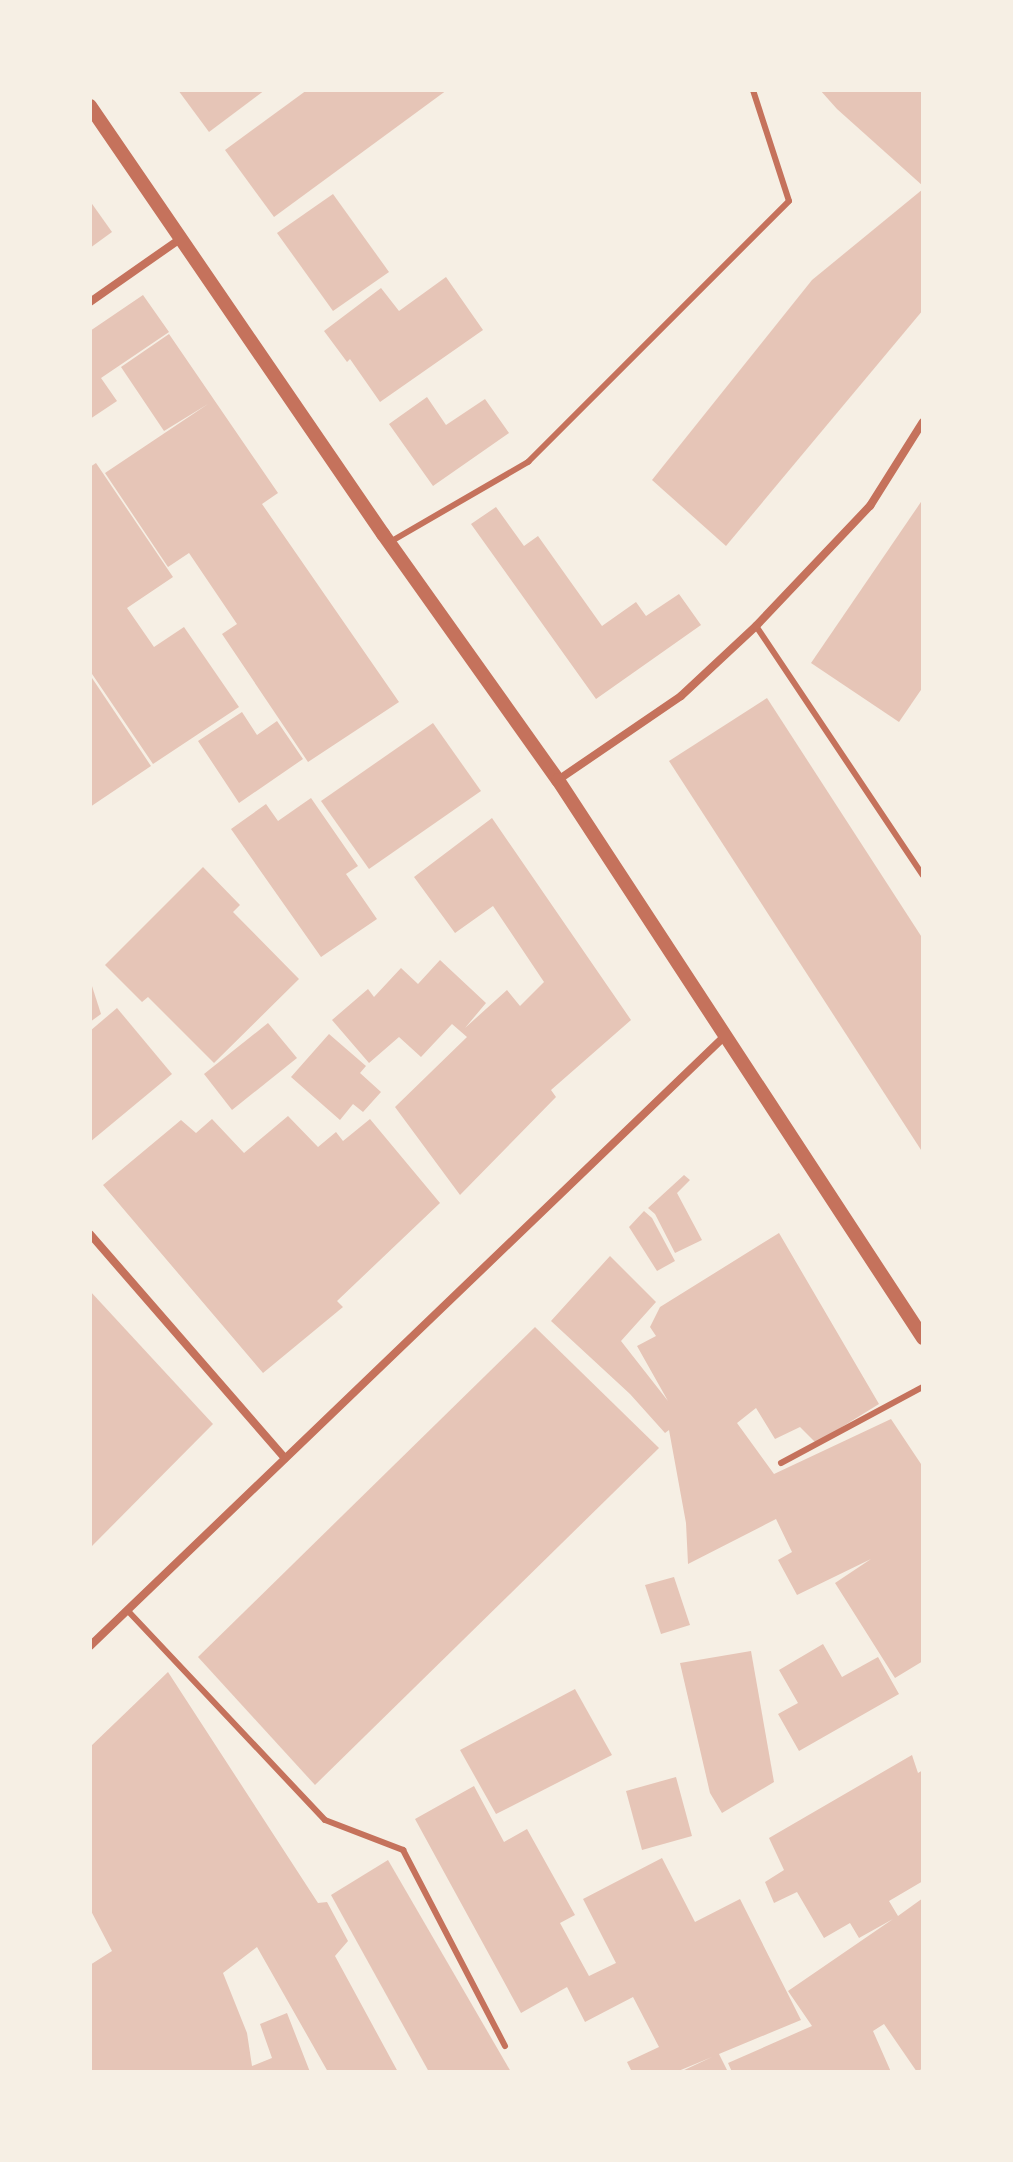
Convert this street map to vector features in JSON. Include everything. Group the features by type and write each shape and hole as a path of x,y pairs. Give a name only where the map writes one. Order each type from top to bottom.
{"street":[{"path":"90,106 558,780 923,1338"},
{"path":"90,302 180,239"},
{"path":"558,780 681,696 756,626 870,506 923,422"},
{"path":"90,1646 727,1034"},
{"path":"90,1234 285,1458"}],"lane":[{"path":"390,542 528,462 789,201 753,90"},
{"path":"756,626 923,875"},
{"path":"781,1463 923,1387"},
{"path":"128,1611 325,1820 403,1850 505,2046"}],"building":[{"path":"178,90 265,90 209,132"},
{"path":"307,90 447,90 274,217 225,150"},
{"path":"820,90 923,90 923,186 837,109"},
{"path":"923,189 923,310 726,546 652,480 812,280"},
{"path":"333,194 389,272 333,311 277,233"},
{"path":"90,201 112,232 90,248"},
{"path":"446,277 483,330 380,402 350,359 347,362 324,331 381,288 399,311"},
{"path":"143,295 169,332 101,378 117,401 90,419 90,331"},
{"path":"169,334 278,493 262,504 399,702 308,762 222,634 237,624 189,553 168,567 105,473 208,404 164,431 121,367"},
{"path":"427,397 446,425 485,399 509,433 433,486 389,424"},
{"path":"96,463 173,577 127,608 154,647 184,627 239,707 153,764 90,671 90,467"},
{"path":"923,499 923,687 899,722 811,663"},
{"path":"496,507 524,546 538,536 602,626 636,602 646,616 679,594 701,625 596,699 471,524"},
{"path":"90,675 151,766 90,807"},
{"path":"767,698 923,939 923,1153 669,761"},
{"path":"242,712 257,735 277,721 303,759 239,803 198,741"},
{"path":"433,723 481,791 369,869 321,801"},
{"path":"311,798 358,866 346,874 377,919 321,957 231,829 266,804 278,821"},
{"path":"492,818 631,1020 551,1090 556,1097 460,1195 395,1107 467,1037 452,1024 421,1057 399,1037 369,1063 332,1020 368,989 374,997 401,968 418,984 440,960 486,1003 465,1028 507,990 520,1006 544,982 493,906 455,933 414,877"},
{"path":"203,867 240,905 233,912 299,979 214,1063 148,997 142,1002 105,965"},
{"path":"90,984 101,1014 90,1022"},
{"path":"117,1008 172,1074 90,1142 90,1031"},
{"path":"268,1023 297,1058 232,1110 204,1074"},
{"path":"329,1034 366,1066 360,1073 381,1092 363,1112 353,1104 340,1120 291,1077"},
{"path":"288,1116 318,1147 336,1132 343,1141 370,1119 440,1203 337,1301 343,1307 263,1373 103,1185 181,1120 196,1133 212,1119 244,1153"},
{"path":"684,1175 690,1180 677,1193 702,1240 675,1253 655,1214 648,1208"},
{"path":"644,1211 652,1218 675,1261 657,1271 629,1227"},
{"path":"779,1233 879,1404 816,1443 800,1427 775,1439 756,1408 737,1423 774,1474 891,1419 923,1467 923,1661 895,1678 835,1583 871,1559 797,1595 778,1560 792,1552 776,1519 688,1564 686,1523 669,1430 665,1433 630,1394 551,1321 610,1256 656,1302 621,1341 668,1401 637,1346 656,1336 650,1327 660,1307"},
{"path":"90,1291 213,1424 90,1548"},
{"path":"535,1327 659,1448 315,1785 198,1657"},
{"path":"674,1577 690,1625 661,1634 645,1585"},
{"path":"823,1644 842,1677 878,1657 899,1694 799,1751 778,1714 798,1703 779,1670"},
{"path":"751,1651 774,1782 722,1813 710,1793 680,1663"},
{"path":"168,1672 318,1903 327,1902 348,1941 335,1956 398,2072 328,2072 257,1947 223,1973 247,2033 252,2066 272,2058 260,2024 287,2013 310,2072 90,2072 90,1965 112,1951 90,1909 90,1747"},
{"path":"575,1689 612,1755 496,1814 460,1750"},
{"path":"912,1755 918,1773 923,1770 923,1881 889,1901 898,1916 923,1898 923,2068 917,2072 884,2024 873,2031 891,2072 732,2072 728,2063 812,2026 788,1991 893,1919 859,1938 850,1923 824,1938 797,1892 774,1903 765,1882 784,1870 769,1838"},
{"path":"676,1777 692,1836 642,1850 626,1791"},
{"path":"474,1786 504,1842 527,1829 575,1915 560,1923 589,1976 616,1963 583,1899 662,1858 695,1922 740,1899 801,2020 719,2054 728,2072 680,2072 712,2057 676,2072 632,2072 627,2062 659,2047 633,1997 585,2022 567,1987 521,2013 415,1819"},
{"path":"388,1860 511,2072 429,2072 331,1895"}]}
